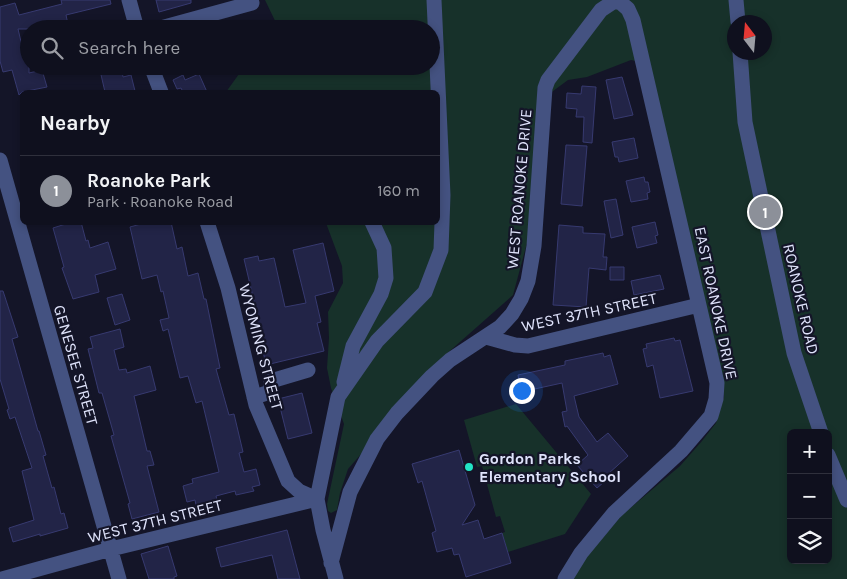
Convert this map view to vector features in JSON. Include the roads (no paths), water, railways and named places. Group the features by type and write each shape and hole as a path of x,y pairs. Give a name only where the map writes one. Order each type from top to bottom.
{"street":[{"path":"129,0 135,20"},
{"path":"434,0 435,20"},
{"path":"736,0 737,15"},
{"name":"WEST ROANOKE DRIVE","path":"331,563 350,492 377,439 396,413 432,376 450,360 500,327 512,314 528,281 534,246 548,80 602,10 613,2 620,2 628,9 633,20 638,42"},
{"path":"190,20 252,3"},
{"name":"EAST ROANOKE DRIVE","path":"565,579 581,553 614,513 681,451 711,416 716,398 717,383 638,42"},
{"name":"ROANOKE ROAD","path":"741,60 745,122 790,335 794,353 820,429"},
{"path":"154,75 160,90"},
{"path":"437,75 438,90"},
{"path":"338,397 377,341 425,292 441,250 443,195 440,130"},
{"name":"GENESEE STREET","path":"0,160 13,214 119,579"},
{"name":"WYOMING STREET","path":"212,225 254,397 288,481 299,491 317,499"},
{"path":"336,579 317,499 338,397 353,346 381,294 386,278 384,248 373,225"},
{"name":"WEST 37TH STREET","path":"486,337 515,345 528,346 699,305"},
{"path":"254,397 270,392 271,381 308,370"},
{"path":"832,464 847,500"},
{"name":"WEST 37TH STREET","path":"2,579 111,549 317,499"}],"place":[{"name":"Roanoke Park","path":"765,212"},
{"name":"Gordon Parks Elementary School","path":"469,467"}]}
